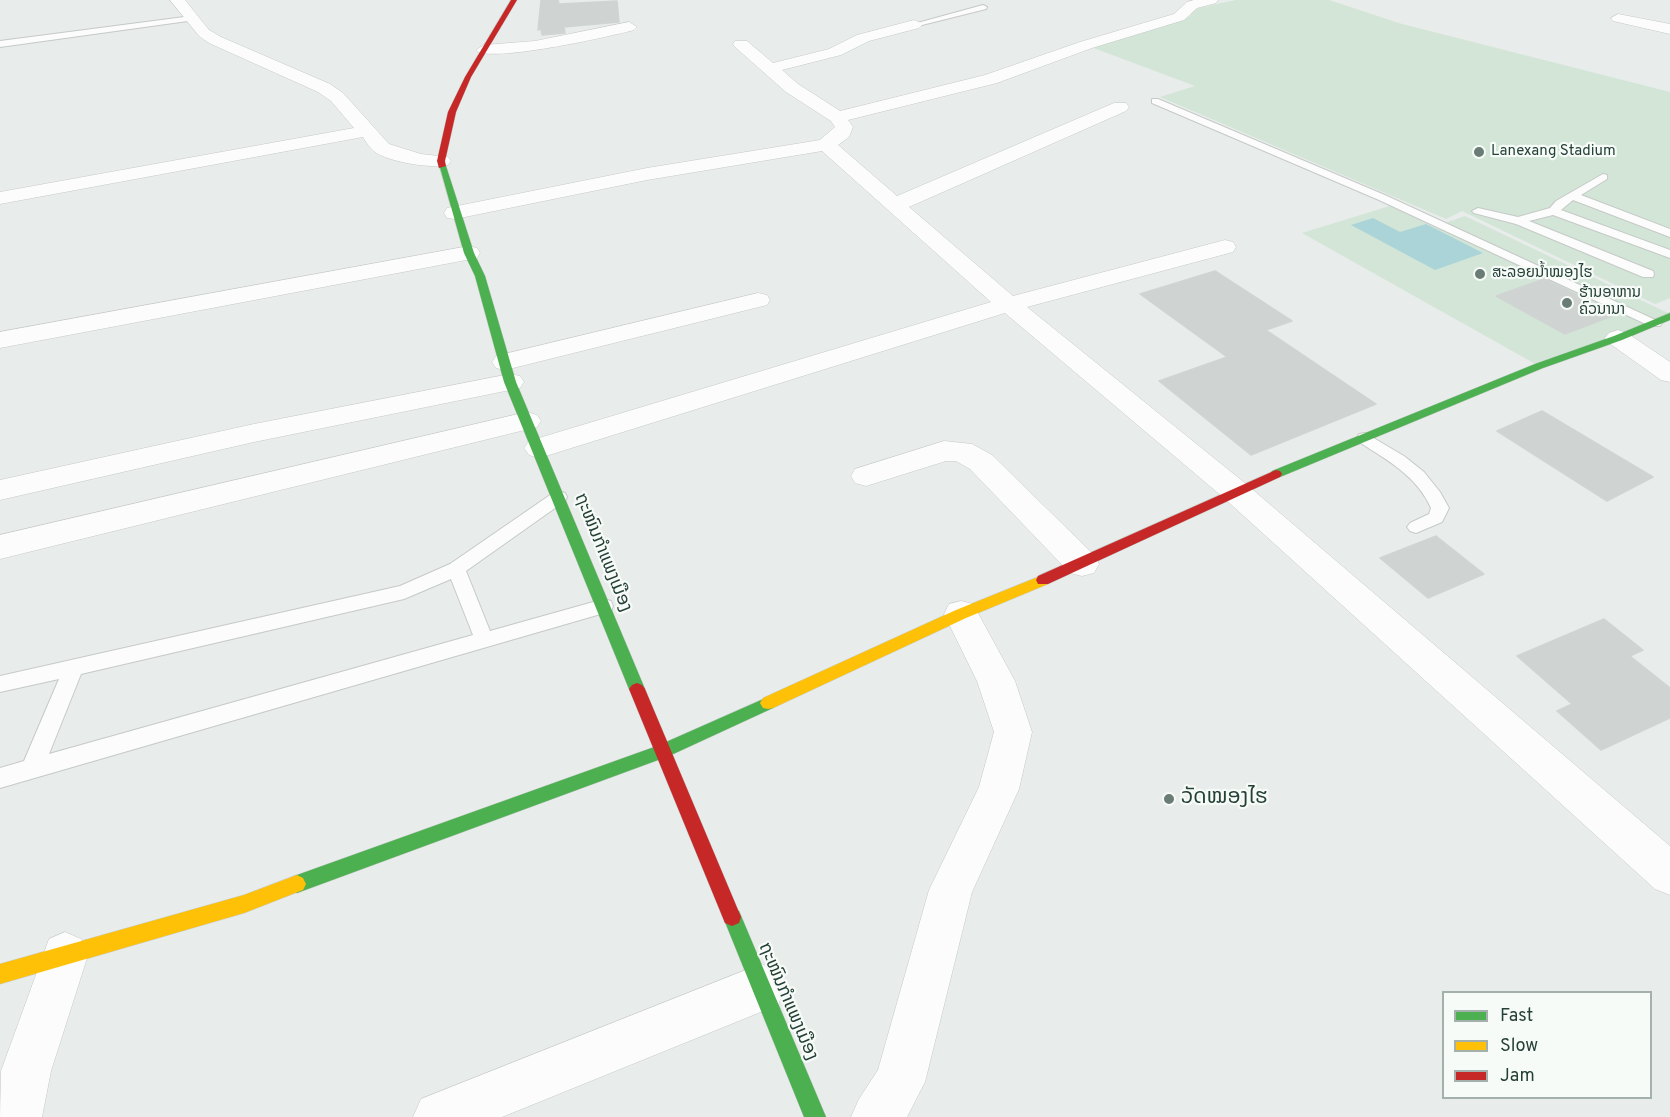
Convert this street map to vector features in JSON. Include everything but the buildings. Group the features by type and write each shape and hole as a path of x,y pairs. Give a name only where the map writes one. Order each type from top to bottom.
{"main road":[{"name":"ຖະໜົນກຳແພງເມືອງ","path":"514,0 468,77 452,112 441,161 455,213 480,276 508,372 533,435 815,1117"},
{"path":"0,974 244,904 663,751 961,614 1082,564 1235,491 1539,366 1618,338 1670,316"}],"street":[{"path":"177,0 204,33 215,40 324,88 337,97 382,148 399,156 441,161"},
{"path":"455,213 646,174 832,131 1086,45 1179,17 1192,4 1211,0"},
{"path":"1618,18 1670,28"},
{"path":"771,68 828,55 863,38 914,25"},
{"path":"483,50 535,46 628,27"},
{"path":"741,44 792,88 832,131 895,206 1235,491 1670,874"},
{"path":"895,206 1120,107"},
{"path":"0,198 367,131"},
{"path":"0,547 533,435 1225,247"},
{"path":"0,340 469,253"},
{"path":"0,490 254,433 508,372 758,300"},
{"path":"1618,338 1670,374"},
{"path":"866,476 944,451 962,451 981,462 1082,564"},
{"path":"877,1117 900,1082 951,890 999,789 1013,732 996,681 961,614"},
{"path":"16,1117 26,1071 65,955"},
{"path":"439,1117 762,988"}],"lane":[{"path":"914,25 983,7"},
{"path":"0,44 192,18"},
{"path":"1155,101 1383,198 1655,323"},
{"path":"1554,211 1560,203 1603,177"},
{"path":"1572,196 1670,233"},
{"path":"1479,211 1520,221 1648,274"},
{"path":"1520,221 1529,216 1554,211 1670,254"},
{"path":"1365,438 1419,474 1434,493 1440,508 1436,518 1416,527"},
{"path":"0,684 404,592 456,569 559,497"},
{"path":"456,569 485,641"},
{"path":"0,778 604,606"},
{"path":"32,769 74,667"}],"green space":[{"name":"Lanexang Stadium","path":"1236,0 1329,0 1402,24 1670,92 1670,298 1655,304 1462,211 1446,219 1160,97 1195,86 1091,47 1191,16 1190,10"},
{"name":"ສະລອຍນ້ຳໝອງໄຮ","path":"1393,205 1436,226 1465,216 1670,314 1539,366 1302,233"}],"water":[{"path":"1373,218 1400,232 1426,224 1483,253 1435,270 1351,225"}],"traffic: fast":[{"path":"442,166 469,253 480,276 510,382 637,689"},
{"path":"1276,474 1539,366 1618,338 1670,316"},
{"path":"297,884 663,751 768,703"},
{"path":"732,917 815,1117"}],"traffic: slow":[{"path":"768,703 961,614 1043,580"},
{"path":"0,974 244,904 297,884"}],"traffic: jam":[{"path":"442,166 441,161 452,112 468,77 514,0"},
{"path":"1043,580 1276,474"},
{"path":"637,689 732,917"}],"place":[{"name":"Lanexang Stadium","path":"1479,152"},
{"name":"ສະລອຍນ້ຳໝອງໄຮ","path":"1480,274"},
{"name":"ຮ້ານອາຫານ ຄົວນານາ","path":"1567,303"},
{"name":"ວັດໝອງໄຮ","path":"1169,799"}]}
